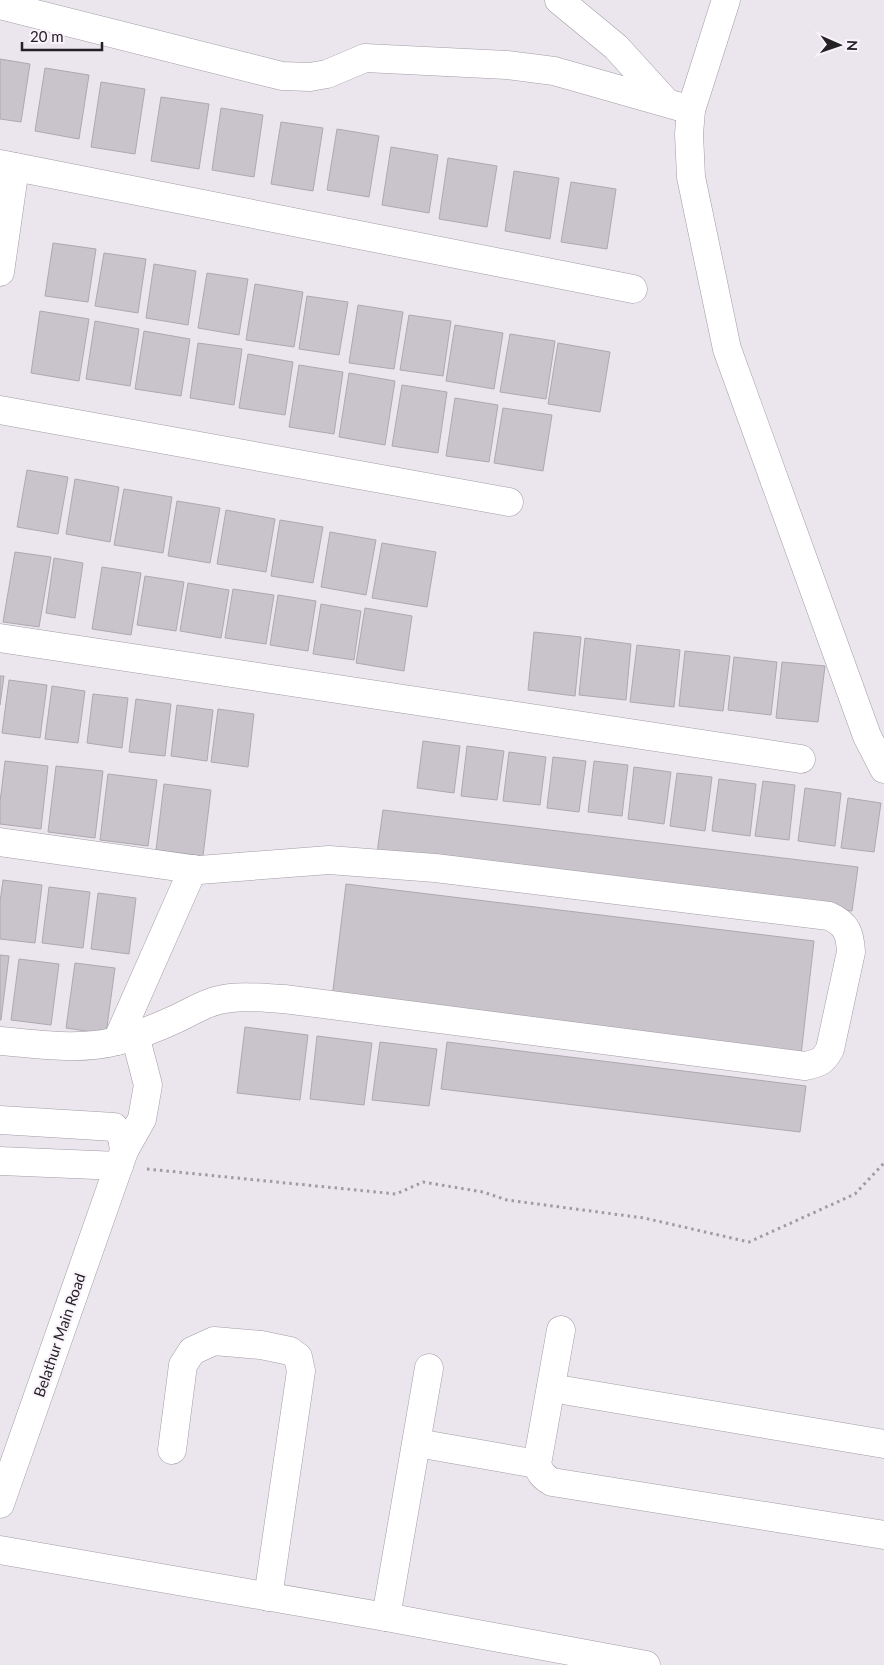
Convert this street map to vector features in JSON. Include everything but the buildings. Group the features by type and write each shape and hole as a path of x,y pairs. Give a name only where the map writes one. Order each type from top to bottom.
{"street":[{"path":"559,0 616,47 679,106 689,134 691,177 727,349 867,736 884,769"},
{"path":"679,106 726,0"},
{"path":"0,5 282,76 310,77 327,74 365,58 507,65 554,71 679,106"},
{"path":"0,272 7,166 633,289"},
{"path":"0,410 509,502"},
{"path":"0,638 801,759"},
{"path":"0,842 193,869 216,869 329,860 435,868 829,916 839,920 845,926 851,952 830,1049 825,1058 818,1063 805,1066 284,999 252,997 217,1000 162,1026 126,1038 89,1046 61,1046 0,1041"},
{"path":"126,1038 193,869"},
{"name":"Belathur Main Road","path":"0,1504 122,1158 142,1119 148,1085 126,1038"},
{"path":"0,1120 114,1127 122,1136 122,1158 0,1161"},
{"path":"561,1330 537,1464 544,1478 552,1482 884,1535"},
{"path":"172,1450 183,1365 192,1352 214,1342 261,1345 290,1351 298,1357 301,1371 268,1597"},
{"path":"386,1617 429,1368"},
{"path":"550,1388 884,1444"},
{"path":"417,1443 537,1464"},
{"path":"0,1550 386,1617 646,1665"}],"path":[{"path":"122,1158 396,1194 423,1182 483,1192 507,1200 644,1218 749,1242 855,1194 884,1163"}]}
